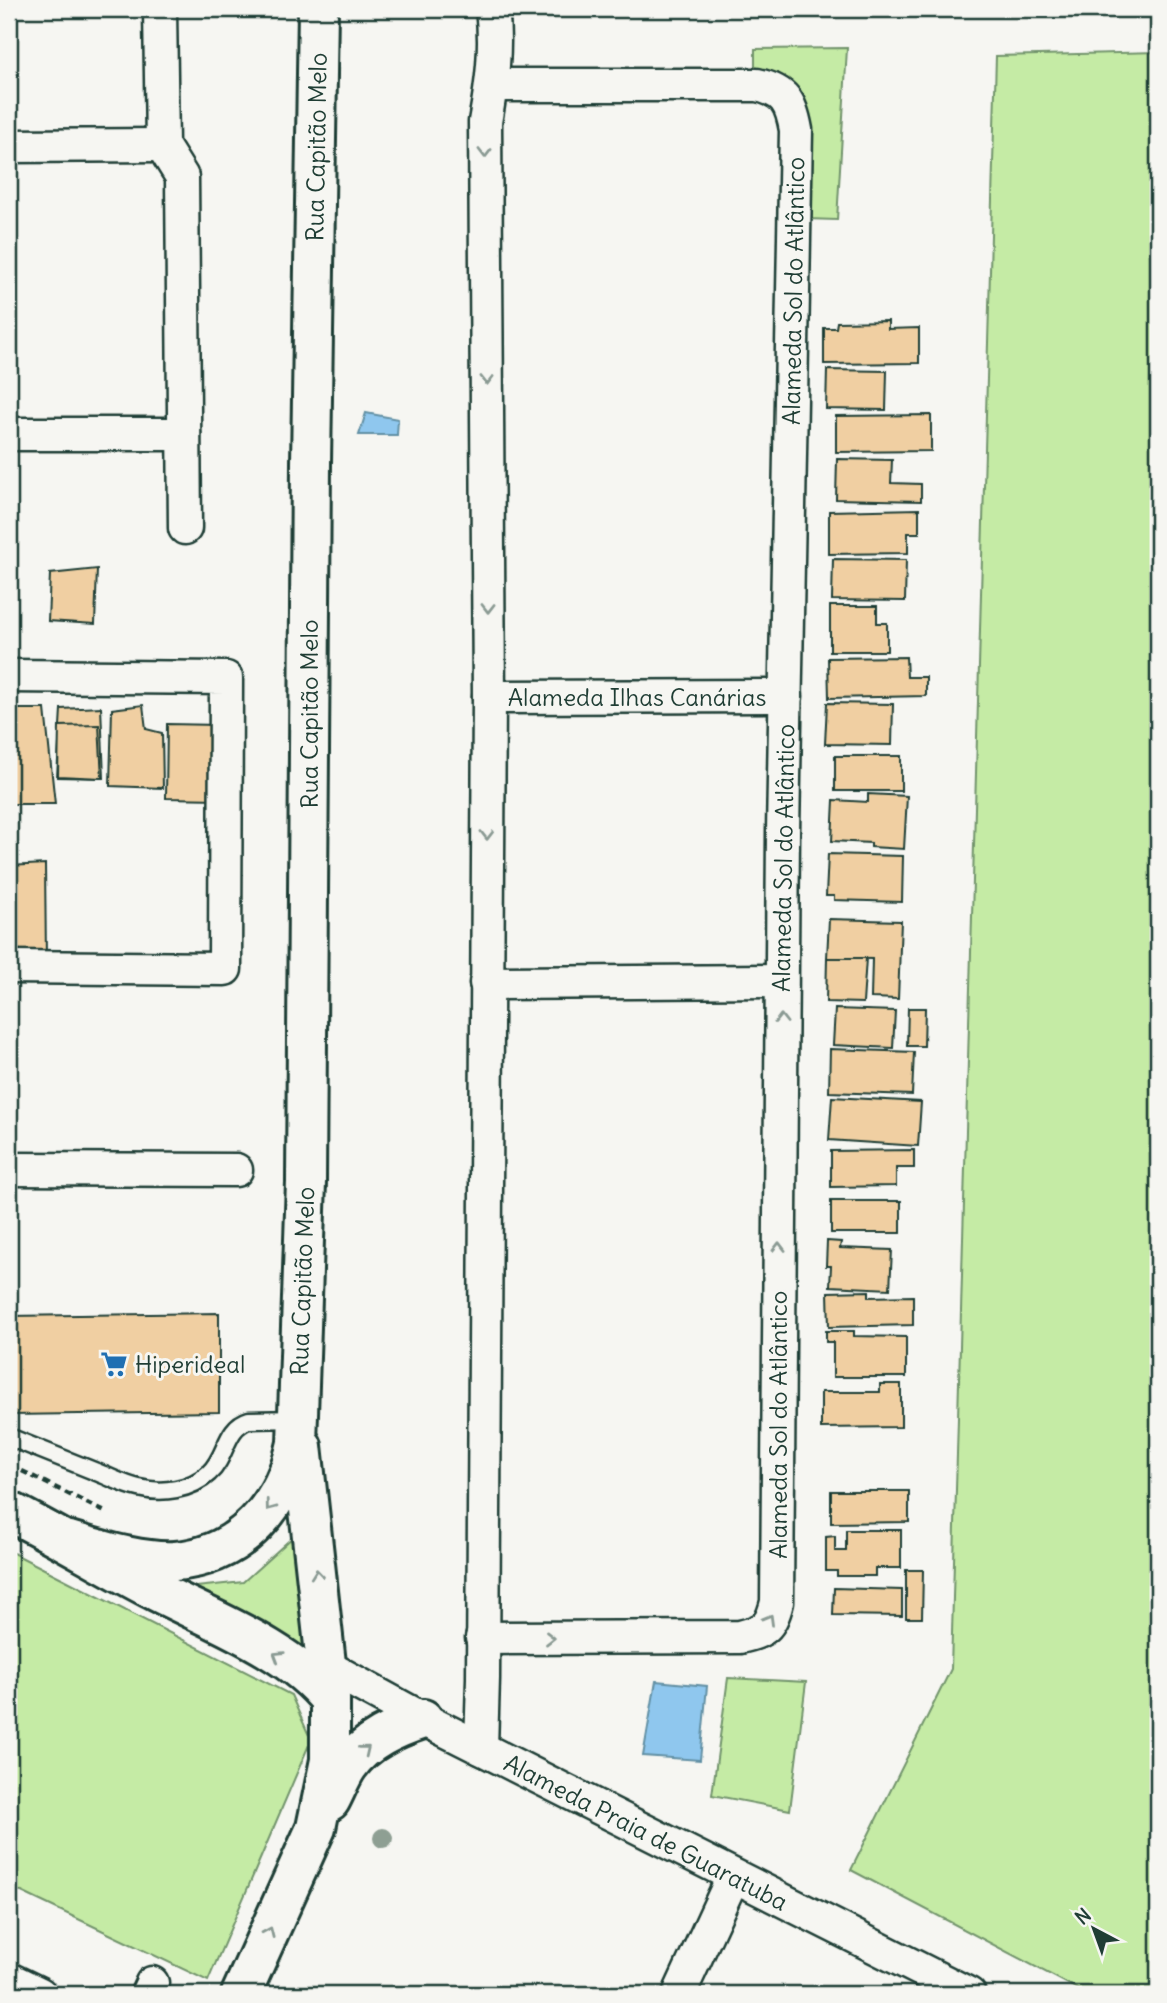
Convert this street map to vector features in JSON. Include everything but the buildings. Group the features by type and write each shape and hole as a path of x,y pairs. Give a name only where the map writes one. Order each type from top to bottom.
{"main road":[{"name":"Rua Capitão Melo","path":"69,1541 121,1555 173,1561 196,1558 228,1544 256,1524 271,1507 292,1466 297,1443 306,1182 318,9"},
{"name":"Rua Capitão Melo","path":"297,1419 306,1471 328,1683 330,1760 316,1828"},
{"name":"Alameda Praia de Guaratuba","path":"9,1511 69,1541 148,1587 247,1637 315,1681 328,1683"},
{"path":"241,1994 316,1828 348,1766 360,1752 399,1727 423,1719"}],"street":[{"path":"160,9 162,145 181,177 185,528"},
{"path":"481,1748 489,698 485,122 492,85 496,34 492,9"},
{"name":"Alameda Sol do Atlântico","path":"482,1639 740,1637 760,1632 772,1619 777,1602 781,981 796,130 793,113 786,99 773,89 757,85 492,85"},
{"path":"9,146 162,145"},
{"path":"9,434 184,434"},
{"path":"9,676 226,678 225,969 9,967"},
{"name":"Alameda Ilhas Canárias","path":"489,698 786,696"},
{"path":"486,983 781,981"},
{"path":"9,1169 236,1170"},
{"name":"Alameda Praia de Guaratuba","path":"328,1683 423,1719 969,1994"},
{"path":"679,1994 733,1877"},
{"path":"9,1979 40,1994"}],"lane":[{"path":"9,1437 138,1488 170,1490 188,1486 204,1478 222,1458 233,1429 249,1420 297,1419"}],"green space":[{"path":"847,48 837,220 806,219 800,97 755,74 755,49"},
{"path":"1158,52 1158,1994 1087,1994 851,1870 951,1669 996,56"},
{"path":"305,1526 313,1660 213,1604 196,1587 243,1582"},
{"path":"9,1551 291,1695 311,1740 208,1981 9,1886"},
{"path":"728,1678 806,1682 790,1810 712,1795"}],"water":[{"path":"366,413 398,419 397,435 359,435"},
{"path":"656,1681 707,1686 700,1760 643,1756"}],"place":[{"name":"Hiperideal","path":"114,1364"}]}
